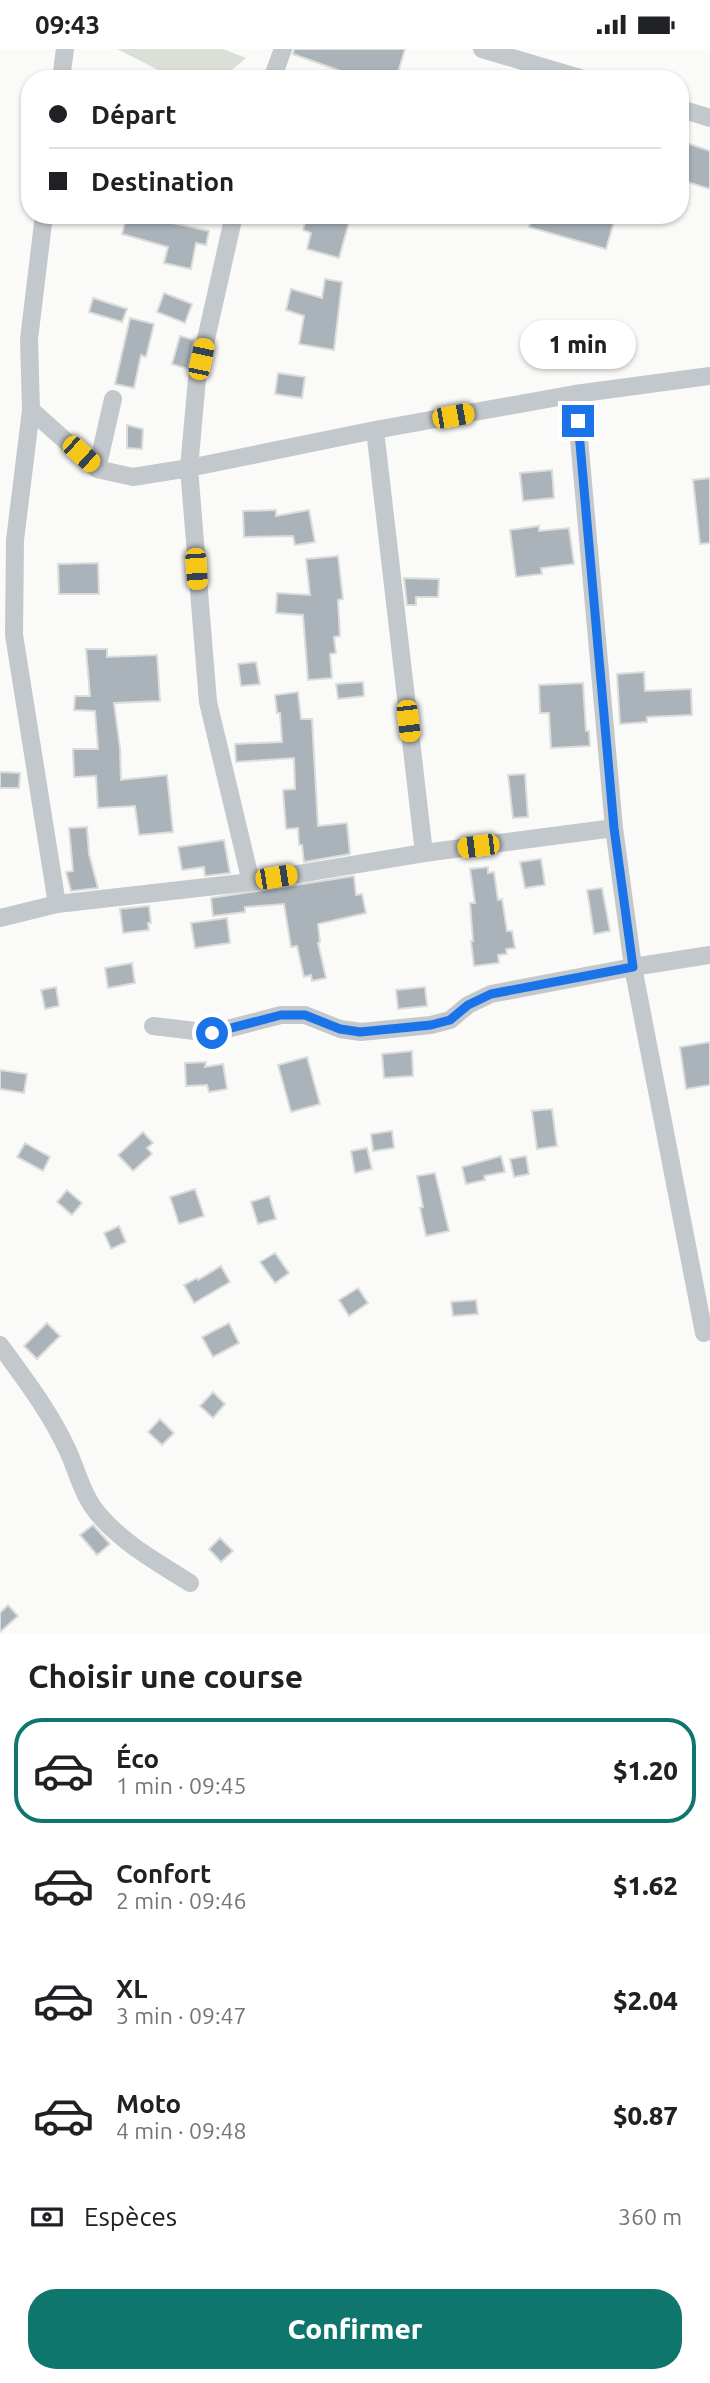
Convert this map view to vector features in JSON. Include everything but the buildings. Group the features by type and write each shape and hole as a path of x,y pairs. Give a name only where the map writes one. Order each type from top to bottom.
{"street":[{"path":"62,70 65,49"},
{"path":"275,70 282,49"},
{"path":"482,49 553,70"},
{"path":"689,111 710,118"},
{"path":"43,224 29,339 32,410 15,540 7,634 57,904"},
{"path":"232,224 197,379 189,468 208,702 251,881"},
{"path":"32,410 97,469 133,477 575,394 710,376"},
{"path":"575,394 614,828 633,967 704,1333"},
{"path":"97,469 113,399"},
{"path":"375,430 424,853"},
{"path":"0,918 57,904 251,881 424,853 614,828"},
{"path":"153,1026 212,1033 281,1015 305,1015 340,1029 360,1032 419,1027 450,1020 468,1005 491,994 710,955"},
{"path":"0,1345 43,1407 68,1450 78,1481 98,1514 122,1539 190,1583"}],"shaded area":[{"path":"117,49 223,49 246,58 232,70 158,70"}],"route":[{"path":"212,1033 281,1015 305,1015 340,1029 360,1032 431,1025 450,1020 468,1005 491,994 633,967 614,828 578,421"}]}
